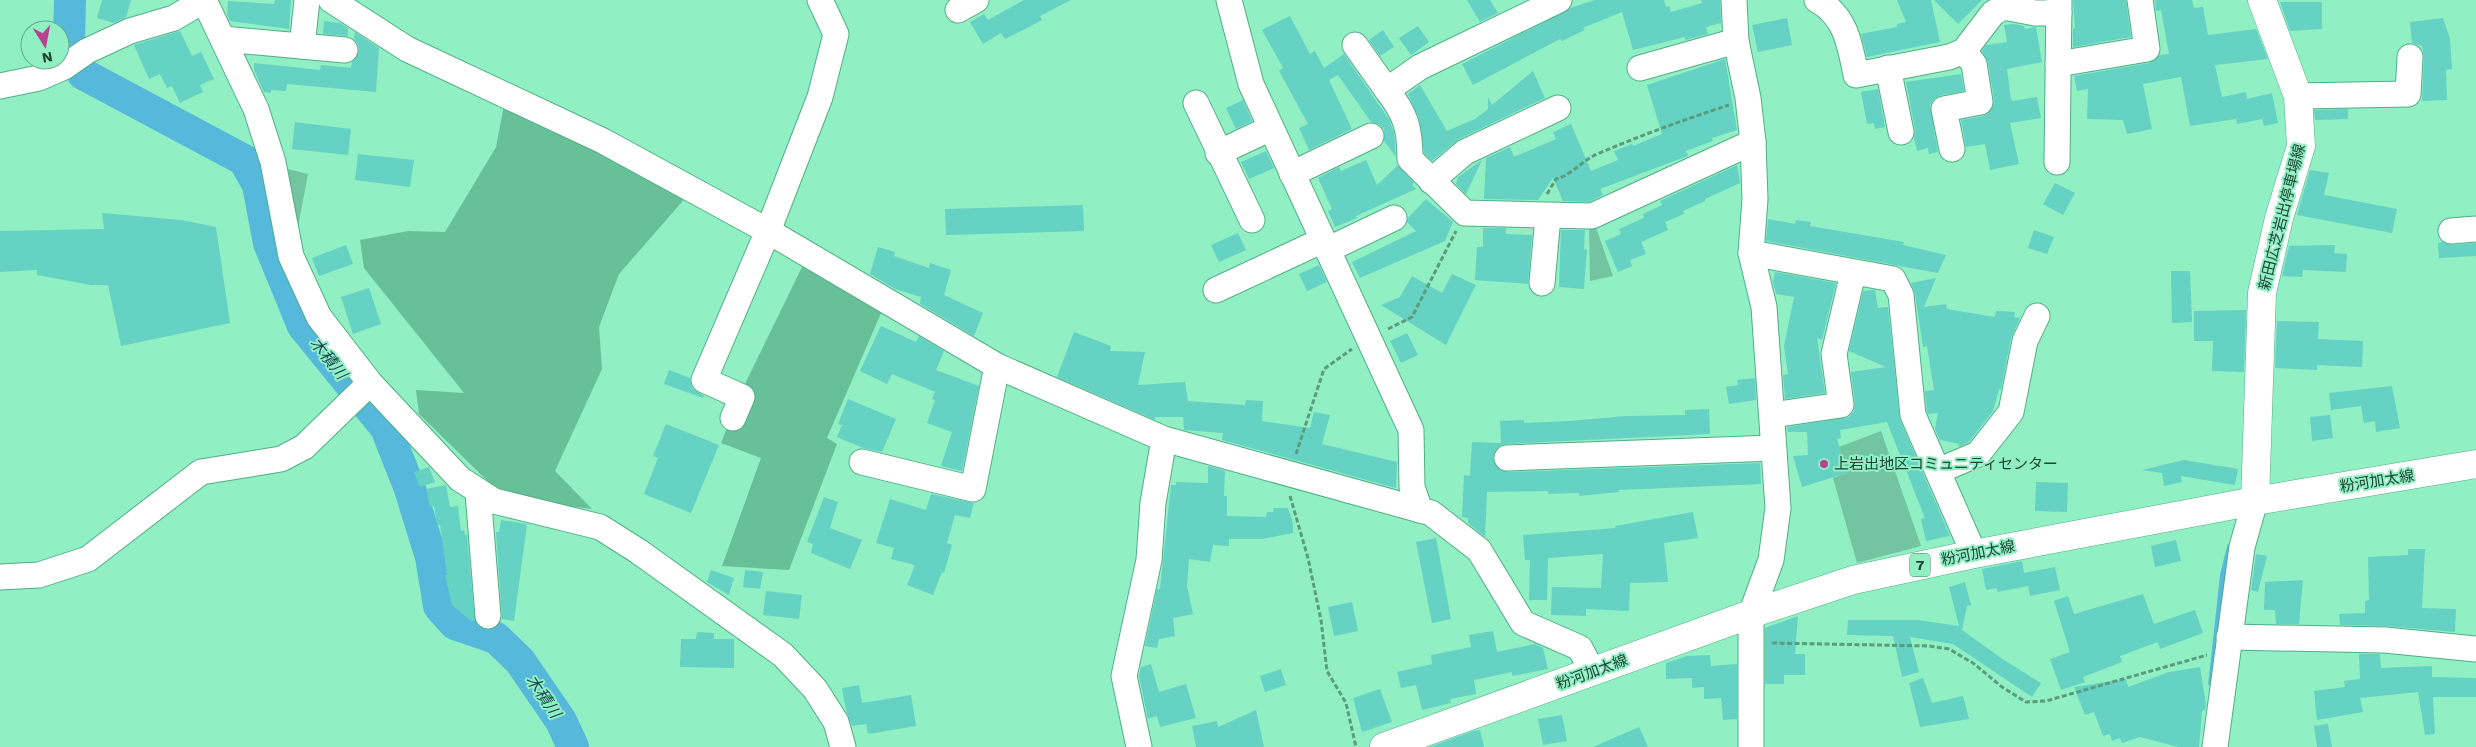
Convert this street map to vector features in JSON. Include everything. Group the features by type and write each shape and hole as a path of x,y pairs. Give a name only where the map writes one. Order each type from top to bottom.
{"main road":[{"name":"新田広芝岩出停車場線","path":"2255,501 2262,293 2279,218 2301,146 2298,96 2262,0"},
{"name":"粉河加太線","path":"1384,747 1751,614 1853,580 1974,554 2255,501 2476,464"}],"street":[{"path":"0,86 39,78 64,67 87,51 130,31 174,18 204,0 256,109 272,162 291,256 319,317 362,391 478,493 494,501 600,527 638,551 783,655 815,690 836,722 843,747"},
{"path":"302,46 307,0"},
{"path":"331,0 407,49 602,141 768,231 997,366 1164,439 1431,513 1479,550 1523,623 1580,648 1592,672"},
{"path":"733,418 742,397 704,380 768,231 820,97 836,34 820,0"},
{"path":"1230,0 1251,84 1411,430 1412,486 1420,510"},
{"path":"1387,90 1420,67 1558,0"},
{"path":"1734,0 1736,41 1748,98 1753,142 1755,199 1751,253 1764,307 1778,508 1771,560 1751,614 1751,747"},
{"path":"2058,64 2147,49 2140,0"},
{"path":"1827,2 1838,16 1847,34 1856,75 1949,57 1964,50 1993,13 2004,7 2035,13 2059,6 2057,162"},
{"path":"223,39 345,50"},
{"path":"1640,68 1736,41"},
{"path":"1355,45 1402,111 1410,135 1410,159 1465,213 1592,216 1753,142"},
{"path":"1952,149 1944,109 1980,102 1974,64 1964,50"},
{"path":"2298,96 2408,94 2410,57"},
{"path":"1888,68 1901,132"},
{"path":"1196,103 1218,153 1252,220"},
{"path":"1431,181 1465,152 1558,108"},
{"path":"1218,153 1271,128"},
{"path":"1292,174 1371,136"},
{"path":"1541,216 1542,282"},
{"path":"1216,290 1394,218"},
{"path":"2451,230 2476,229"},
{"path":"1751,253 1893,279 1901,295 1913,415 1974,554"},
{"path":"1772,415 1841,405 1834,354 1853,272"},
{"path":"1938,471 1978,454 2010,412 2025,341 2037,316"},
{"path":"862,462 973,489 997,366"},
{"path":"0,576 39,575 88,559 201,472 281,459 304,446 362,391"},
{"path":"1139,747 1124,676 1149,560 1153,503 1164,439"},
{"path":"1507,458 1773,448"},
{"path":"478,493 488,616"},
{"path":"2216,747 2228,643 2242,547 2255,501"},
{"path":"2228,643 2385,640 2476,649"}],"path":[{"path":"1541,216 1556,179 1564,177 1592,157 1660,128 1748,98"},
{"path":"1750,644 1841,643 1929,646 1949,649 1973,663 2002,688 2026,702 2046,701 2228,643"}],"green space":[{"path":"505,100 688,195 619,274 599,327 602,369 555,471 592,509 505,498 419,414 416,390 464,393 364,268 360,240 408,231 445,232 496,147"},
{"path":"288,169 308,174 297,232"},
{"path":"1595,225 1613,276 1590,281 1589,226"},
{"path":"805,261 882,311 827,438 837,444 789,570 722,566 761,458 721,443 742,390"},
{"path":"1881,431 1921,546 1857,563 1833,478 1847,473 1839,447"}],"building":[{"path":"102,0 131,0 126,17 114,23 97,18"},
{"path":"275,0 291,0 289,29 230,21 227,14 228,1 274,4"},
{"path":"1024,0 1071,0 1040,16 1042,20 1005,39 1001,33 983,44 970,22 984,14 988,20"},
{"path":"1467,0 1490,0 1498,13 1480,22"},
{"path":"1595,0 1664,0 1666,7 1669,6 1671,12 1702,3 1701,0 1720,0 1721,23 1706,27 1708,34 1685,40 1685,37 1633,50 1622,12 1583,28 1585,30 1562,41 1560,39 1473,85 1462,64 1573,7"},
{"path":"1897,0 1931,0 1940,42 1867,57 1861,34 1897,27 1897,24 1906,22"},
{"path":"1934,0 1982,0 1958,24"},
{"path":"2073,0 2126,0 2131,37 2073,47 2073,29 2075,28"},
{"path":"2155,0 2192,0 2194,8 2203,7 2208,35 2256,29 2268,59 2215,65 2222,97 2246,92 2247,99 2272,93 2278,123 2264,126 2262,119 2237,124 2236,119 2190,126 2181,77 2143,84 2152,129 2127,134 2123,120 2087,119 2088,89 2077,91 2074,76 2149,63 2160,55 2169,54 2161,10 2156,11"},
{"path":"2280,2 2322,2 2322,29 2290,31"},
{"path":"1290,16 1310,54 1315,51 1324,68 1344,54 1390,121 1394,133 1396,157 1384,141 1384,129 1379,124 1371,122 1338,75 1329,80 1352,129 1309,150 1299,128 1308,124 1279,71 1283,68 1262,30"},
{"path":"1787,18 1792,45 1758,52 1752,25"},
{"path":"2443,18 2450,39 2452,69 2446,70 2447,100 2422,101 2424,57 2422,46 2412,43 2410,22"},
{"path":"324,21 340,23 348,28 348,36 323,34"},
{"path":"2004,25 2024,26 2025,29 2036,27 2042,62 2007,69 2011,99 2012,101 2037,97 2041,118 2010,123 2019,164 1990,170 1985,144 1966,147 1961,120 1983,116 1993,107 1994,100 1988,62 1982,51 1986,45 2007,42"},
{"path":"1418,26 1429,42 1411,55 1399,38"},
{"path":"1383,30 1394,47 1380,56 1369,40"},
{"path":"180,31 192,56 201,52 214,79 200,85 203,92 180,103 172,86 167,88 160,74 149,79 134,45"},
{"path":"355,32 379,48 376,92 287,84 286,91 271,90 271,93 264,92 254,70 254,63 320,70 321,65 351,68 352,62 359,52 358,44 354,39"},
{"path":"1725,59 1737,130 1712,138 1713,141 1686,151 1688,156 1600,189 1603,195 1589,202 1563,201 1553,178 1538,200 1484,199 1486,158 1510,147 1514,157 1556,139 1553,132 1571,124 1591,171 1618,160 1614,151 1632,144 1633,146 1662,134 1647,85"},
{"path":"1533,71 1545,98 1459,139 1432,161 1424,153 1419,118 1408,94 1420,85 1447,131 1475,119 1488,109 1488,97 1492,105"},
{"path":"1961,74 1964,91 1941,95 1934,99 1930,105 1938,152 1929,154 1928,148 1917,151 1906,82"},
{"path":"1878,89 1885,127 1875,129 1874,123 1867,124 1861,92"},
{"path":"1243,100 1252,121 1236,129 1226,108"},
{"path":"2348,109 2348,119 2315,120 2314,110"},
{"path":"295,122 351,129 348,155 292,149"},
{"path":"1266,151 1274,168 1249,179 1241,162"},
{"path":"358,154 414,160 410,187 355,180"},
{"path":"1366,160 1377,185 1398,165 1414,183 1412,185 1416,189 1335,227 1328,211 1332,209 1318,178 1339,167 1341,171"},
{"path":"1482,160 1466,194 1456,184 1458,177"},
{"path":"1737,165 1740,183 1705,199 1705,201 1683,211 1684,214 1665,222 1668,230 1641,242 1646,254 1630,260 1632,266 1618,272 1605,241 1621,234 1619,229 1644,218 1643,214 1662,205 1660,201"},
{"path":"2310,170 2329,173 2324,195 2397,209 2392,233 2297,215"},
{"path":"2055,183 2075,193 2063,215 2043,204"},
{"path":"1426,199 1453,222 1445,241 1360,278 1352,262 1416,231 1407,222 1408,218"},
{"path":"1083,205 1084,231 946,235 945,209"},
{"path":"102,213 181,220 216,227 230,323 121,346 108,285 91,285 37,275 37,270 0,272 0,231 104,229"},
{"path":"1768,219 1795,224 1796,220 1811,222 1810,226 1904,242 1903,245 1946,255 1938,273 1766,241"},
{"path":"1483,228 1506,228 1506,234 1532,235 1528,284 1475,280 1477,247 1483,247"},
{"path":"1561,230 1585,230 1584,250 1587,249 1584,289 1559,287"},
{"path":"2034,230 2054,237 2047,254 2028,248"},
{"path":"1238,233 1246,250 1219,262 1211,245"},
{"path":"2443,242 2452,245 2476,243 2476,256 2439,258 2438,243"},
{"path":"346,245 353,264 319,276 312,258"},
{"path":"2335,245 2334,253 2347,254 2346,272 2303,270 2302,277 2282,276 2289,246"},
{"path":"878,247 895,252 894,256 929,268 930,263 951,270 944,295 983,313 974,336 920,304 921,297 895,289 870,274"},
{"path":"1319,265 1327,282 1307,291 1299,274"},
{"path":"2171,271 2190,271 2192,322 2172,323"},
{"path":"1775,272 1836,283 1822,340 1817,338 1825,393 1785,399 1783,375 1788,374 1784,346 1794,297 1776,294 1773,282"},
{"path":"1452,274 1476,285 1446,345 1381,305 1400,297 1412,276 1442,293"},
{"path":"1936,278 1924,307 1946,304 1947,309 1995,317 1996,311 2015,312 2014,317 2020,318 2011,338 2001,390 1999,389 1993,411 1969,442 1959,447 1959,444 1940,440 1935,429 1938,413 1928,414 1927,411 1925,391 1934,390 1927,346 1923,347 1915,294 1911,283"},
{"path":"369,288 381,324 353,334 341,297"},
{"path":"1875,290 1878,308 1888,307 1900,420 1950,536 1926,541 1921,519 1925,518 1887,422 1840,430 1841,438 1837,439 1847,473 1802,487 1793,456 1808,455 1807,432 1788,432 1787,427 1849,417 1854,411 1855,404 1851,372 1886,367 1849,351 1863,291"},
{"path":"2246,310 2244,372 2212,371 2213,341 2194,341 2194,311"},
{"path":"2277,321 2319,322 2318,339 2363,341 2362,367 2317,365 2317,370 2275,368"},
{"path":"881,326 916,342 919,336 944,351 936,370 979,386 962,471 941,466 952,432 927,423 935,400 932,399 935,392 892,374 887,384 860,371"},
{"path":"1074,332 1111,346 1110,351 1145,352 1138,385 1185,382 1188,401 1245,405 1246,400 1263,401 1262,421 1310,428 1314,412 1330,415 1322,444 1397,462 1396,488 1222,440 1223,433 1184,430 1183,417 1155,417 1155,420 1057,377"},
{"path":"1407,333 1418,355 1401,363 1390,341"},
{"path":"669,370 690,378 692,388 704,396 703,398 664,384"},
{"path":"1755,378 1756,400 1729,404 1726,387 1738,385 1737,380"},
{"path":"2392,386 2400,428 2376,432 2375,421 2364,423 2361,406 2331,410 2329,393"},
{"path":"848,399 896,419 882,452 863,448 837,437 842,425 838,424"},
{"path":"1709,409 1710,434 1506,444 1500,446 1495,451 1493,459 1500,470 1508,472 1760,463 1761,484 1619,490 1619,492 1579,496 1579,493 1548,494 1548,491 1487,492 1485,537 1468,523 1468,518 1462,517 1464,475 1470,476 1472,442 1501,443 1500,421 1524,420 1524,423 1626,416 1685,415 1685,410"},
{"path":"2330,415 2333,438 2312,441 2310,417"},
{"path":"666,424 719,445 691,513 644,494 658,458 653,456"},
{"path":"2184,460 2238,469 2235,485 2181,476 2182,482 2164,486 2162,473 2142,470"},
{"path":"1208,466 1225,471 1224,496 1227,496 1227,516 1266,517 1267,512 1273,512 1274,508 1288,508 1293,523 1293,533 1262,539 1229,539 1229,546 1213,545 1210,562 1189,559 1187,586 1193,614 1173,618 1175,636 1159,639 1157,648 1145,646 1157,589 1160,589 1171,485 1176,485 1176,482 1208,483"},
{"path":"429,467 435,482 420,487 414,472"},
{"path":"2036,482 2068,483 2067,512 2035,511"},
{"path":"446,485 450,507 458,506 461,531 464,530 465,535 467,535 475,621 471,621 452,605 445,575 447,575 440,525 437,526 434,506 430,507 426,489"},
{"path":"931,494 974,503 970,518 955,515 947,543 952,545 944,573 942,572 933,595 907,585 915,565 891,559 894,548 876,543 890,499 926,510"},
{"path":"824,497 838,502 830,528 862,540 850,569 811,553 813,544 807,542"},
{"path":"1693,512 1698,538 1664,543 1668,582 1630,583 1629,611 1586,609 1586,616 1551,615 1552,587 1601,588 1603,554 1548,558 1547,600 1529,600 1530,560 1525,560 1523,535 1616,528 1615,526"},
{"path":"501,520 527,524 514,621 502,619 496,532 499,532"},
{"path":"1436,538 1451,619 1432,623 1416,542"},
{"path":"2176,540 2181,561 2155,567 2151,546"},
{"path":"2408,549 2425,549 2422,608 2456,609 2455,632 2386,626 2340,625 2339,614 2365,613 2365,601 2369,600 2368,557 2408,555"},
{"path":"2256,554 2267,556 2258,592 2251,590"},
{"path":"2022,561 2024,573 2055,567 2060,590 2030,596 2028,586 1998,592 1996,588 1986,590 1982,569"},
{"path":"711,570 734,578 729,595 707,582"},
{"path":"745,570 763,572 760,589 743,587"},
{"path":"2303,580 2299,624 2276,624 2275,610 2264,610 2265,582"},
{"path":"1965,582 1971,605 1967,606 1962,630 2001,658 2041,683 2032,697 1953,644 1910,637 1919,672 1902,677 1893,636 1847,635 1848,620 1918,620 1959,626 1949,587"},
{"path":"766,591 802,595 799,619 763,615"},
{"path":"2143,594 2154,624 2195,610 2203,633 2160,649 2158,642 2120,656 2122,662 2083,677 2085,682 2061,690 2050,659 2070,652 2054,601 2068,596 2074,614"},
{"path":"1352,602 1358,631 1334,636 1328,607"},
{"path":"1798,616 1795,654 1805,654 1805,675 1784,675 1784,684 1765,684 1765,628"},
{"path":"1493,631 1497,652 1535,644 1543,648 1548,669 1512,676 1512,672 1474,680 1476,694 1450,699 1451,703 1422,710 1416,685 1401,688 1397,672 1432,664 1431,655 1471,647 1469,635"},
{"path":"697,632 714,633 714,639 734,639 734,668 680,667 681,639 696,639"},
{"path":"2359,654 2380,654 2381,668 2432,666 2432,677 2476,678 2476,697 2433,697 2435,734 2425,735 2418,692 2360,698 2363,712 2317,720 2314,691 2345,687 2344,681 2360,679"},
{"path":"1710,655 1711,666 1737,664 1737,719 1723,720 1721,698 1704,699 1704,687 1692,688 1692,678 1666,679 1666,663 1687,656"},
{"path":"1151,664 1159,692 1186,684 1196,718 1160,727 1157,716 1148,719 1139,676 1141,667"},
{"path":"2200,667 2206,705 2205,710 2202,711 2199,747 2178,747 2140,737 2122,743 2120,738 2112,741 2110,734 2103,736 2094,712 2085,715 2074,687 2126,679 2128,687 2169,672"},
{"path":"1281,669 1286,685 1265,692 1260,676"},
{"path":"1923,678 1932,703 1963,696 1969,719 1920,727 1909,683"},
{"path":"859,685 862,703 911,695 916,726 868,734 866,724 852,726 846,710 842,688"},
{"path":"1380,689 1392,722 1362,732 1353,698"},
{"path":"1256,710 1264,747 1196,747 1192,726 1217,721 1218,727"},
{"path":"1562,715 1567,741 1543,745 1538,719"},
{"path":"2328,724 2332,747 2317,747 2314,726"},
{"path":"1639,727 1648,747 1593,747"},
{"path":"1480,730 1484,747 1430,747 1473,731"}],"waterway":[{"name":"木積川","path":"70,0 69,42 83,74 244,160 258,185 269,243 303,326 386,428 410,489 431,557 439,606 455,624 496,638 520,661 561,721 573,747"},
{"path":"2211,683 2223,574 2230,546"}],"place":[{"name":"上岩出地区コミュニティセンター","path":"1824,464"}]}
